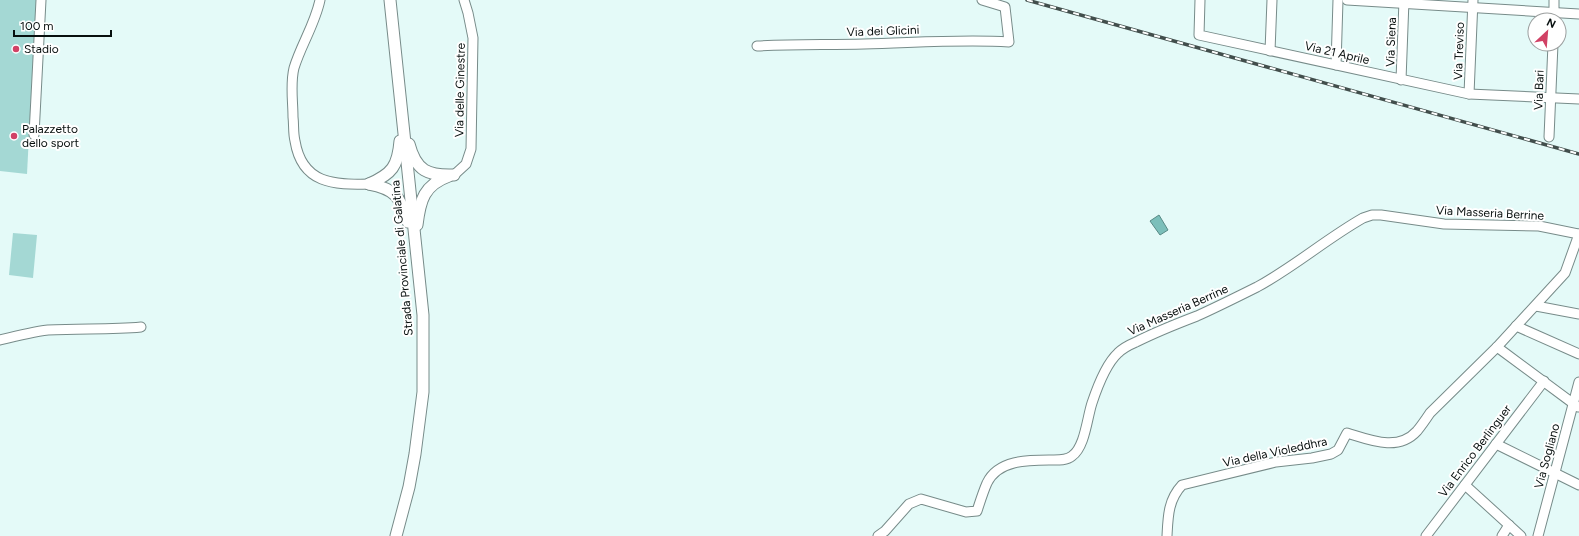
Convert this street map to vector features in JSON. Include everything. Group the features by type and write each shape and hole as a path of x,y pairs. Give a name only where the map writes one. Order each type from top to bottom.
{"main road":[{"name":"Strada Provinciale di Galatina","path":"390,0 423,315 423,392 409,487 396,536"},
{"path":"369,184 384,177 391,171 396,163 400,148 402,116"},
{"path":"402,116 412,156 422,169 437,175 454,175"},
{"path":"415,241 422,200 429,187 441,179 454,175"},
{"path":"369,184 384,186 396,195 403,205 415,241"}],"street":[{"path":"34,135 41,0"},
{"path":"320,0 318,12 294,70 292,89 295,141 299,156 306,168 316,177 326,182 369,184"},
{"name":"Via delle Ginestre","path":"454,175 466,164 471,149 473,38 464,0"},
{"name":"Via dei Glicini","path":"757,46 980,40 1010,42 1005,7 982,0"},
{"name":"Via 21 Aprile","path":"1200,0 1199,35 1469,94 1579,99"},
{"path":"1270,51 1272,0"},
{"path":"1336,65 1338,0"},
{"path":"1347,0 1473,4 1527,12"},
{"path":"1554,0 1554,12"},
{"name":"Via Siena","path":"1401,80 1404,2"},
{"name":"Via Treviso","path":"1469,94 1473,4"},
{"path":"1567,15 1579,14"},
{"name":"Via Bari","path":"1549,137 1553,52"},
{"name":"Via Masseria Berrine","path":"878,536 885,531 909,504 921,499 966,512 977,511 988,482 993,474 1002,468 1022,460 1062,460 1072,457 1082,441 1092,403 1099,385 1110,363 1116,354 1124,347 1155,332 1224,304 1257,287 1289,268 1363,218 1372,215 1381,215 1444,224 1539,226 1579,234"},
{"path":"1576,406 1497,347 1565,273 1579,234"},
{"path":"1536,306 1579,314"},
{"path":"1516,326 1579,354"},
{"path":"0,340 28,333 77,328 117,329 140,327"},
{"name":"Via della Violeddhra","path":"1167,536 1171,500 1175,492 1182,485 1276,462 1312,458 1331,454 1338,450 1347,433 1382,444 1398,442 1417,432 1430,413 1497,347"},
{"name":"Via Enrico Berlinguer","path":"1426,536 1544,381"},
{"name":"Via Sogliano","path":"1538,536 1555,473 1576,406 1579,382"},
{"path":"1496,444 1579,485"},
{"path":"1465,485 1521,536"},
{"path":"1502,536 1509,525"}],"shaded area":[{"name":"Stadio","path":"0,0 36,0 27,174 0,171"},
{"path":"1159,215 1168,230 1160,235 1150,221"},
{"path":"13,233 37,235 33,278 9,275"}],"railway":[{"path":"1027,0 1579,154"}],"place":[{"name":"Stadio","path":"16,49"},
{"name":"Palazzetto dello sport","path":"14,136"}]}
